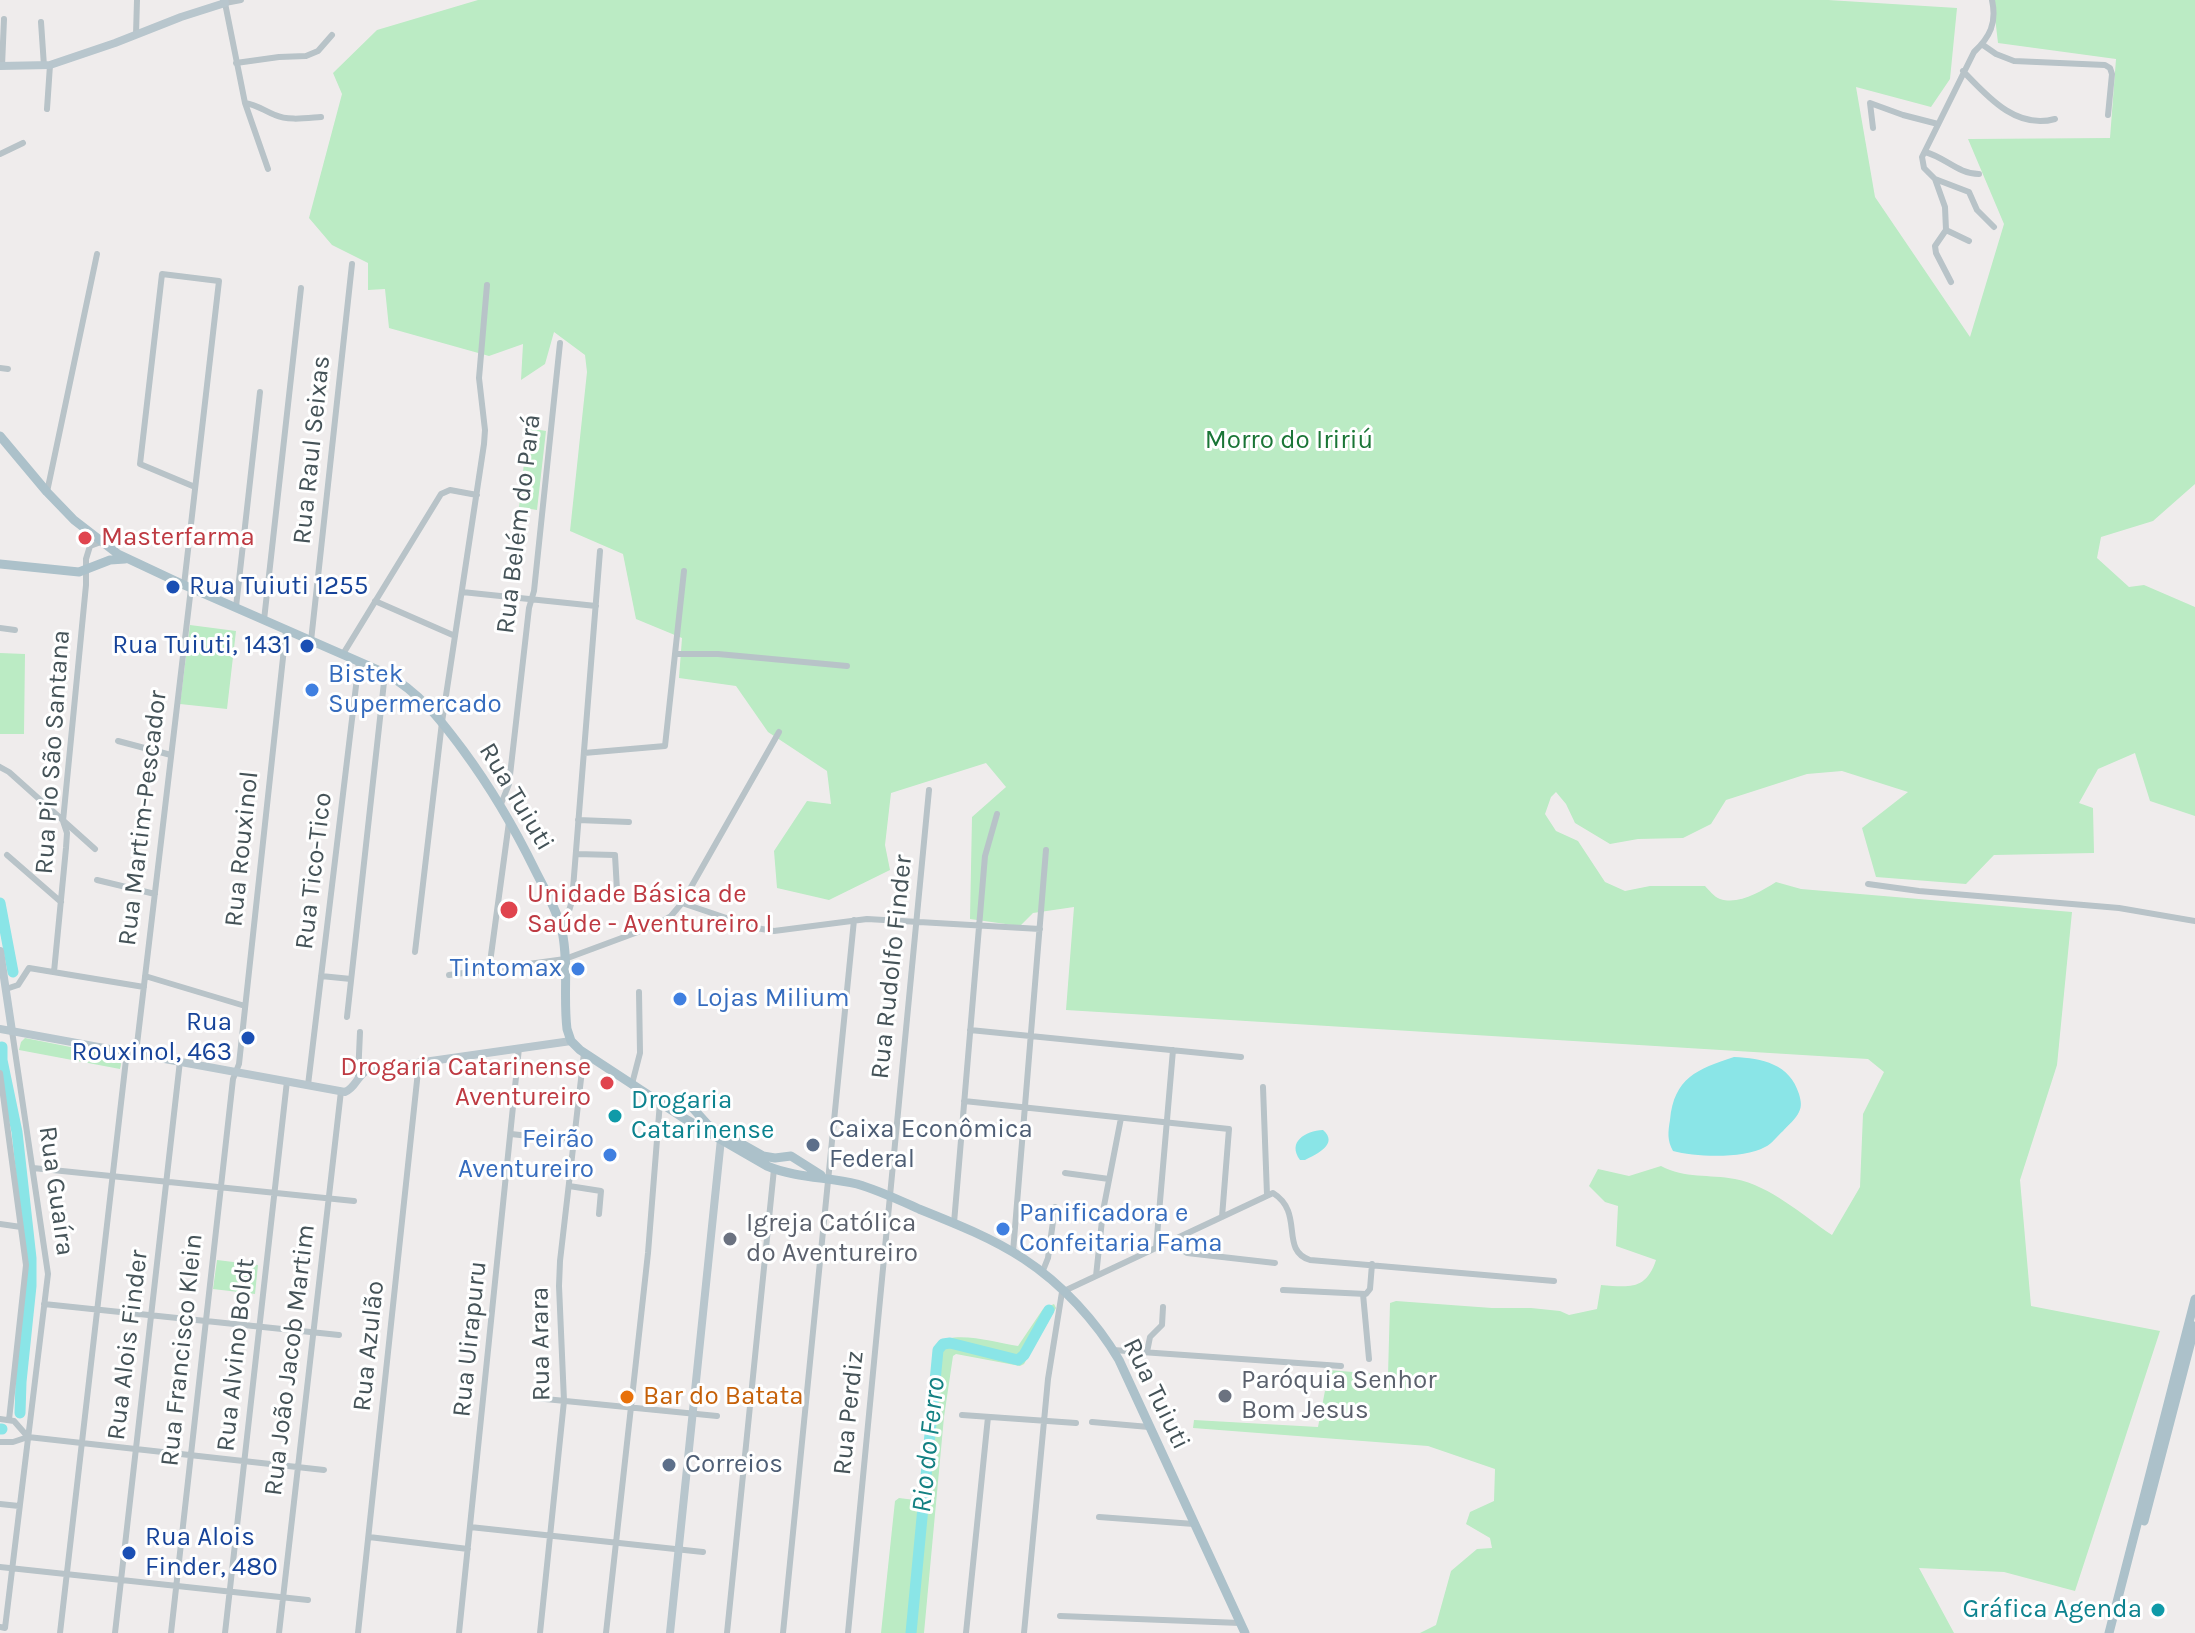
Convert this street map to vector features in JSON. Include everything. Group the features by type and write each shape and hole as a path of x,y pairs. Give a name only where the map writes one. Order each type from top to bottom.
{"main road":[{"name":"Rua Tuiuti","path":"0,436 74,520 128,559 385,673 417,695 442,722 501,804 553,906 561,928 565,959 566,1021 571,1041 584,1053 682,1117 774,1169 859,1185 954,1223 1013,1252 1062,1292 1092,1321 1113,1350 1245,1633"},
{"path":"99,564 104,553 101,542"},
{"path":"0,564 73,572 85,571 110,560 128,559"},
{"path":"662,1104 686,1104"},
{"name":"Rua Tuiuti","path":"686,1104 708,1125 763,1156 794,1157 829,1179"},
{"path":"682,1117 686,1104"},
{"path":"790,1173 795,1165 794,1157"},
{"path":"2109,1633 2195,1299"},
{"path":"2115,1633 2195,1326"}],"street":[{"path":"136,35 137,0"},
{"path":"4,19 1,66 47,65 225,1 241,0"},
{"path":"1992,0 1992,25 1983,45 1974,52 1963,71 1922,162 1935,179 1969,192 1977,210 1994,227"},
{"path":"225,1 245,103 268,169"},
{"path":"41,22 47,65 47,109"},
{"path":"236,63 306,56 318,51 332,35"},
{"path":"1983,45 2014,61 2105,65 2112,74 2108,115"},
{"path":"1963,71 2008,112 2036,122 2055,119"},
{"path":"245,103 261,106 285,117 321,117"},
{"path":"1873,128 1870,103 1938,124"},
{"path":"0,154 23,143"},
{"path":"1925,152 1967,173 1979,174"},
{"path":"1935,179 1945,207 1946,230 1935,246 1936,253 1951,282"},
{"path":"1946,230 1969,241"},
{"path":"47,492 97,254"},
{"name":"Rua Raul Seixas","path":"311,641 352,264"},
{"name":"Rua Martim-Pescador","path":"60,1633 112,1176 144,987 155,894 188,586 195,487 219,281 162,274 140,464 195,487"},
{"path":"415,952 442,722 485,436 479,378 487,285"},
{"path":"264,620 301,288"},
{"name":"Rua Belém do Pará","path":"501,804 509,784 530,599 534,591 560,343"},
{"path":"236,607 260,392"},
{"path":"343,654 441,494 450,490 477,495"},
{"name":"Rua Pio São Santana","path":"54,972 67,840 63,821 85,571 88,550 93,544 101,542"},
{"path":"561,928 571,907 600,551"},
{"path":"584,753 665,746 684,571"},
{"path":"462,592 596,606"},
{"path":"375,601 455,636"},
{"path":"0,628 15,630"},
{"name":"Rua Rouxinol","path":"235,1071 239,1064 286,630"},
{"path":"675,654 718,654 847,666"},
{"name":"Rua Tico-Tico","path":"308,1085 359,661"},
{"path":"347,1017 385,673"},
{"path":"449,975 565,959 654,926 671,916 682,903 779,732"},
{"path":"118,741 171,755"},
{"path":"0,767 95,849"},
{"name":"Rua Rudolfo Finder","path":"890,1197 929,790"},
{"path":"954,1223 986,849 997,814"},
{"path":"489,970 509,818"},
{"path":"578,820 629,822"},
{"path":"1013,1252 1046,850"},
{"path":"576,854 615,855 617,890"},
{"path":"7,855 61,902"},
{"path":"97,880 155,894"},
{"path":"1868,884 2119,908 2195,921"},
{"path":"682,903 746,925 774,931 854,920 1040,929"},
{"path":"783,1633 854,920"},
{"name":"Rua Guaíra","path":"0,951 47,1264 12,1568 2,1627"},
{"path":"6,989 18,985 29,968 144,987"},
{"path":"145,976 245,1006"},
{"path":"321,976 351,979"},
{"path":"632,1084 640,1053 639,992"},
{"path":"0,1029 341,1091 352,1088 358,1077 360,1032"},
{"path":"970,1030 1241,1057"},
{"path":"358,1077 368,1070 571,1041"},
{"name":"Rua Uirapuru","path":"459,1633 519,1048"},
{"path":"1156,1248 1173,1050"},
{"name":"Rua Arara","path":"540,1633 564,1401 559,1286 584,1053"},
{"name":"Rua Alois Finder","path":"115,1633 180,1061"},
{"name":"Rua Azulão","path":"358,1633 419,1062"},
{"name":"Rua Francisco Klein","path":"171,1633 235,1071"},
{"path":"0,1073 26,1265 9,1420"},
{"name":"Rua Alvino Boldt","path":"225,1633 287,1081"},
{"path":"1263,1087 1267,1195"},
{"name":"Rua João Jacob Martim","path":"279,1633 341,1091"},
{"path":"964,1101 1229,1129 1222,1217"},
{"path":"606,1633 662,1104"},
{"path":"1096,1276 1121,1118"},
{"path":"511,1134 574,1141"},
{"path":"670,1633 721,1139"},
{"path":"33,1168 354,1201"},
{"path":"727,1633 774,1169"},
{"path":"1065,1173 1109,1179"},
{"path":"569,1186 601,1191 599,1214"},
{"path":"1024,1633 1048,1379 1062,1292 1273,1193 1288,1208 1293,1241 1303,1258 1554,1281"},
{"name":"Rua Perdiz","path":"848,1633 890,1197"},
{"path":"1042,1273 1048,1258 1055,1207"},
{"path":"0,1224 21,1227"},
{"path":"1174,1239 1179,1248 1187,1253 1275,1263"},
{"path":"1283,1290 1363,1294 1370,1289 1372,1264"},
{"path":"1363,1294 1369,1359"},
{"path":"44,1304 339,1335"},
{"path":"1147,1352 1150,1337 1162,1325 1163,1307"},
{"path":"1113,1350 1341,1366"},
{"path":"535,1398 717,1416"},
{"path":"962,1415 1076,1423"},
{"path":"966,1633 988,1417"},
{"path":"0,1419 18,1424 28,1437"},
{"path":"1092,1422 1149,1427"},
{"path":"0,1442 28,1437 324,1470"},
{"path":"0,1504 19,1506"},
{"path":"1099,1517 1194,1524"},
{"path":"470,1527 703,1552"},
{"path":"369,1537 468,1549"},
{"path":"0,1567 308,1600"},
{"path":"1060,1616 1240,1623"}],"green space":[{"name":"Morro do Iririú","path":"478,0 1828,0 1957,8 1950,79 1931,107 1856,87 1875,197 1970,337 2004,224 1968,139 2110,138 2116,59 1998,43 1993,0 2195,0 2195,484 2153,521 2101,537 2097,558 2129,587 2144,585 2195,607 2195,816 2150,801 2135,753 2098,769 2079,803 2093,808 2094,853 1994,855 1966,884 1876,877 1862,828 1908,792 1842,771 1807,774 1726,800 1711,824 1683,838 1638,839 1610,844 1575,823 1556,792 1545,814 1556,831 1578,841 1605,882 1625,891 1650,886 1705,886 1718,898 1735,900 1776,882 1801,889 2072,912 2057,1065 2020,1180 2031,1306 2160,1331 2075,1591 2004,1572 1919,1568 1954,1633 1420,1633 1436,1625 1451,1571 1477,1549 1492,1548 1490,1538 1466,1524 1470,1512 1494,1501 1495,1469 1428,1446 1193,1428 1194,1420 1318,1427 1329,1370 1388,1375 1390,1303 1396,1301 1531,1308 1569,1315 1597,1309 1601,1285 1628,1286 1641,1282 1656,1260 1616,1246 1618,1206 1605,1202 1589,1186 1598,1169 1629,1176 1661,1166 1679,1173 1735,1179 1761,1188 1786,1202 1832,1235 1860,1187 1863,1114 1884,1072 1868,1059 1066,1010 1074,907 1033,913 1020,926 970,919 972,817 1006,787 986,763 891,793 885,845 890,870 829,900 777,888 774,851 807,801 831,804 827,771 768,732 736,686 679,678 682,638 636,619 623,554 570,531 587,372 585,355 554,332 545,364 521,380 523,344 489,356 389,328 385,289 368,290 368,263 332,245 309,218 342,94 333,73 377,30"},
{"path":"528,428 546,431 537,510 519,507"},
{"path":"190,625 236,631 227,709 180,704"},
{"path":"0,653 25,654 24,734 0,734"},
{"path":"25,1038 116,1056 121,1061 120,1069 19,1050"},
{"path":"217,1260 258,1265 255,1294 213,1289"},
{"path":"1054,1304 1056,1308 1024,1364 1020,1366 956,1354 953,1356 944,1417 924,1633 881,1633 895,1501 899,1498 915,1500 922,1494 938,1343 965,1337 1018,1346 1043,1309"}],"water":[{"path":"1734,1057 1764,1061 1782,1069 1795,1084 1801,1108 1798,1115 1770,1144 1756,1151 1719,1156 1673,1151 1668,1132 1676,1094 1699,1071"},
{"path":"1323,1130 1328,1144 1315,1155 1300,1160 1296,1148 1300,1139"}],"waterway":[{"path":"0,903 13,972"},
{"path":"2,1047 17,1132 31,1258 20,1413"},
{"name":"Rio do Ferro","path":"911,1633 938,1350 943,1344 950,1343 1018,1360 1024,1355 1049,1310"}],"place":[{"name":"Masterfarma","path":"85,538"},
{"name":"Rua Tuiuti 1255","path":"173,587"},
{"name":"Rua Tuiuti, 1431","path":"307,646"},
{"name":"Bistek Supermercado","path":"312,690"},
{"name":"Unidade Básica de Saúde - Aventureiro I","path":"509,910"},
{"name":"Tintomax","path":"578,969"},
{"name":"Lojas Milium","path":"680,999"},
{"name":"Rua Rouxinol, 463","path":"248,1038"},
{"name":"Drogaria Catarinense Aventureiro","path":"607,1083"},
{"name":"Drogaria Catarinense","path":"615,1116"},
{"name":"Caixa Econômica Federal","path":"813,1145"},
{"name":"Feirão Aventureiro","path":"610,1155"},
{"name":"Panificadora e Confeitaria Fama","path":"1003,1229"},
{"name":"Igreja Católica do Aventureiro","path":"730,1239"},
{"name":"Paróquia Senhor Bom Jesus","path":"1225,1396"},
{"name":"Bar do Batata","path":"627,1397"},
{"name":"Correios","path":"669,1465"},
{"name":"Rua Alois Finder, 480","path":"129,1553"},
{"name":"Gráfica Agenda","path":"2158,1610"}]}
